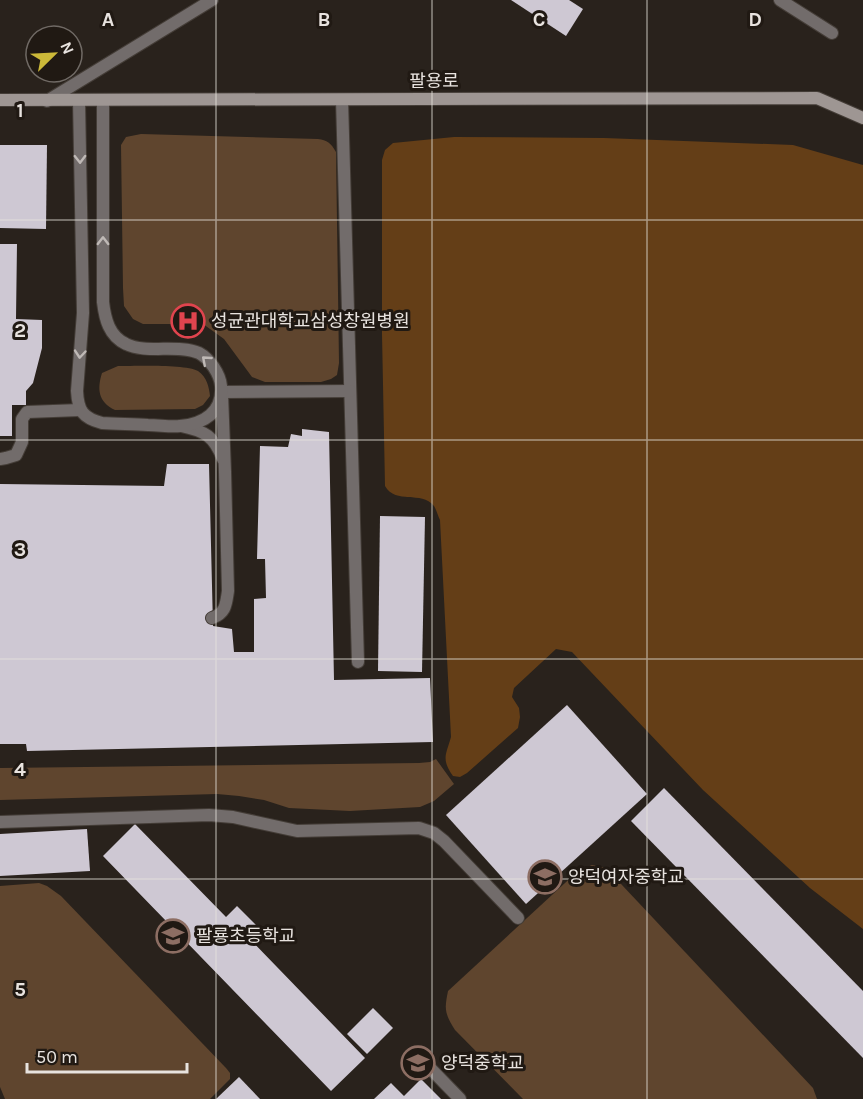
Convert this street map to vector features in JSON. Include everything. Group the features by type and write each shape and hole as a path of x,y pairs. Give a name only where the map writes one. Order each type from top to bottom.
{"main road":[{"name":"팔용로","path":"0,100 816,98 863,118"}],"street":[{"path":"47,101 212,0"},
{"path":"780,0 832,33"},
{"path":"342,100 358,662"},
{"path":"79,101 83,313 77,391 80,410 90,420 102,423 180,426 194,429 208,435 218,446 225,472"},
{"path":"103,101 103,302 105,320 111,332 125,344 136,348 187,350 200,354 212,365 220,379 228,591 223,612 212,618"},
{"path":"222,393 350,391"},
{"path":"180,426 210,416 218,407 222,393"},
{"path":"0,459 16,455 22,442 22,419 27,412 80,410"},
{"path":"0,822 209,815 233,817 297,831 419,828 434,833 444,841 518,918"},
{"path":"427,1065 460,1099"}],"shaded area":[{"path":"141,134 318,139 332,146 336,152 339,363 337,375 321,382 265,382 252,377 224,339 203,324 143,324 133,319 124,306 121,145 126,137"},
{"path":"454,137 604,138 793,145 863,165 863,929 810,888 703,790 572,652 556,649 514,688 512,697 519,708 520,717 518,728 467,773 460,777 453,776 449,770 446,757 451,737 440,520 434,506 429,501 395,495 385,486 382,160 385,150 393,143"},
{"path":"118,366 192,369 204,376 210,396 203,405 195,409 115,410 105,403 99,390 102,373"},
{"path":"436,759 454,784 434,801 420,807 350,811 289,808 264,800 217,794 0,800 0,768 419,763"},
{"path":"592,865 606,868 813,1088 817,1099 523,1099 455,1030 446,1012 448,991 578,871"},
{"path":"39,883 61,896 230,1073 230,1079 210,1099 5,1099 0,1087 0,886"}],"building":[{"path":"511,0 569,0 583,9 566,36"},
{"path":"0,145 47,145 46,229 0,228"},
{"path":"0,244 17,244 16,319 42,320 42,348 33,383 26,391 26,405 12,405 12,436 0,436"},
{"path":"302,429 329,432 334,680 430,678 433,742 27,751 26,744 0,744 0,484 164,486 167,464 209,464 213,626 232,629 234,652 254,652 254,599 266,598 265,559 257,559 260,446 288,447 291,434 302,436"},
{"path":"380,516 425,517 422,672 378,671"},
{"path":"567,705 647,794 526,904 446,815"},
{"path":"664,788 863,991 863,1058 631,821"},
{"path":"135,824 226,917 237,906 260,929 250,939 365,1058 331,1091 103,856"},
{"path":"87,829 90,871 0,876 0,834"},
{"path":"373,1008 393,1028 367,1054 347,1034"},
{"path":"239,1077 260,1099 216,1099"},
{"path":"421,1079 441,1099 374,1099 391,1083 404,1096"}],"place":[{"name":"성균관대학교삼성창원병원","path":"188,321"},
{"name":"양덕여자중학교","path":"545,877"},
{"name":"팔룡초등학교","path":"173,936"},
{"name":"양덕중학교","path":"418,1063"}]}
